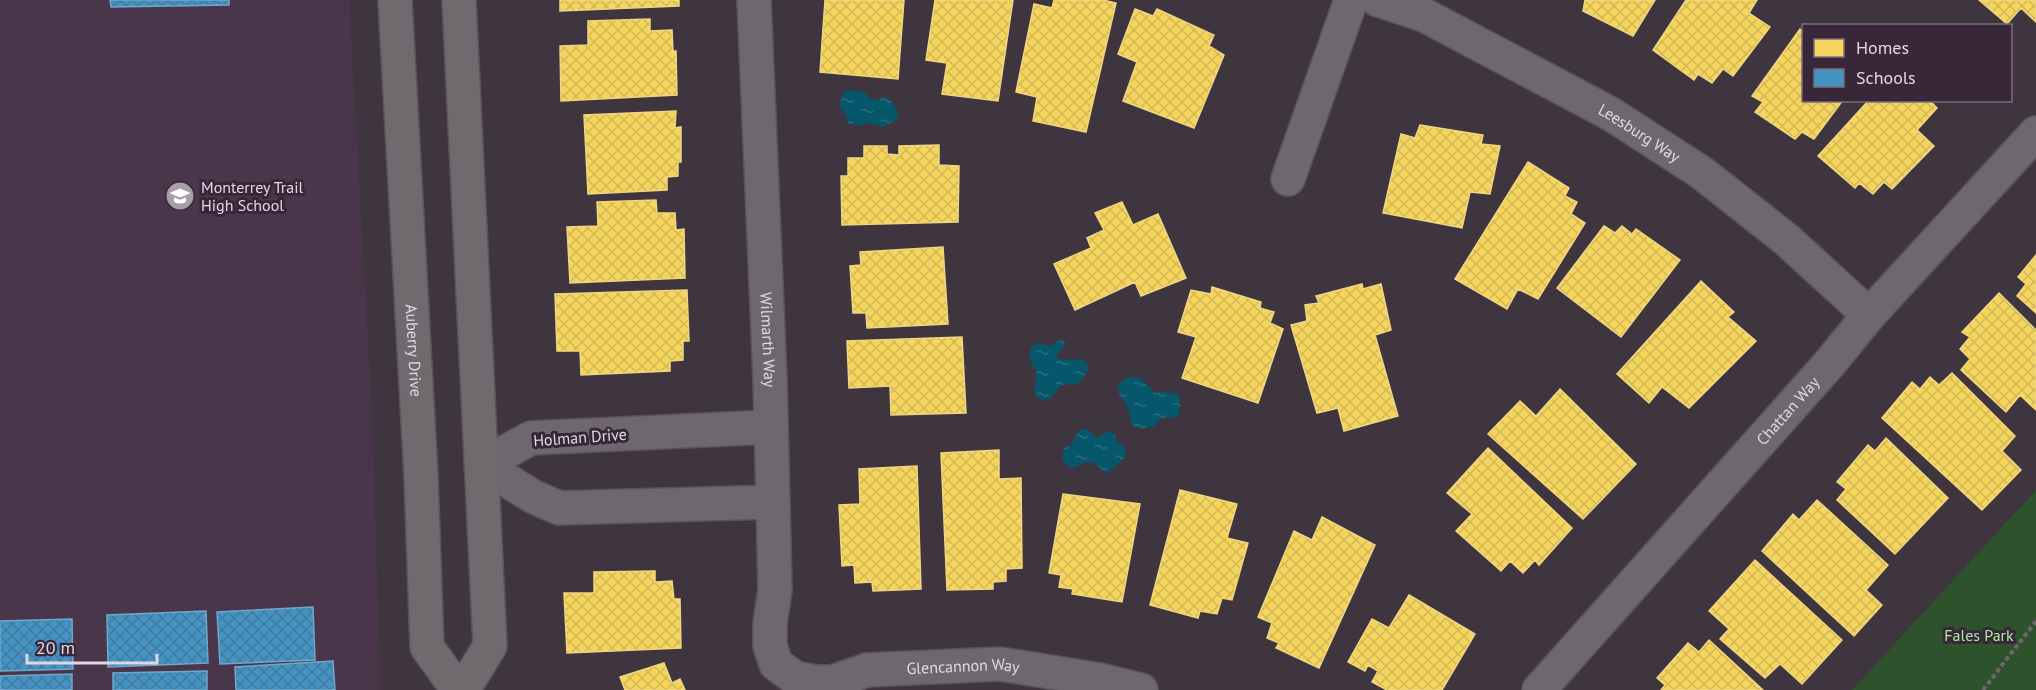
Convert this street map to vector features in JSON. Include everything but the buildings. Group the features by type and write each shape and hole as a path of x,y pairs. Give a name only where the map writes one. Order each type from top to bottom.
{"street":[{"name":"Auberry Drive","path":"395,0 421,476 427,647 458,690"},
{"path":"459,0 490,646 463,690"},
{"name":"Wilmarth Way","path":"754,0 773,502 775,590 770,623 770,646 776,664 786,673"},
{"path":"1288,179 1351,0"},
{"name":"Leesburg Way","path":"1378,0 1425,15 1621,120 1702,173 1787,240 1869,315"},
{"name":"Chattan Way","path":"1539,690 1821,373 1869,315 2036,133"},
{"name":"Holman Drive","path":"482,465 531,438 771,427"},
{"path":"482,465 534,497 559,508 773,502"},
{"name":"Glencannon Way","path":"786,673 805,680 832,682 867,670 1000,664 1100,680 1142,690"}],"path":[{"path":"1983,690 2036,621"}],"shaded area":[{"name":"Monterrey Trail High School","path":"0,0 349,0 371,391 381,690 0,690"}],"green space":[{"name":"Fales Park","path":"2036,490 2036,690 1852,690"}],"water":[{"path":"849,90 864,92 876,100 889,98 898,111 897,119 883,127 869,123 860,126 849,124 844,111 840,108 841,95"},
{"path":"1063,340 1065,344 1057,355 1058,359 1082,360 1087,363 1088,371 1078,384 1061,385 1052,398 1041,400 1034,391 1037,377 1030,350 1032,345 1052,346 1055,342"},
{"path":"1129,377 1139,377 1156,393 1178,394 1180,411 1178,416 1161,418 1155,426 1142,429 1132,426 1128,408 1118,391 1120,384"},
{"path":"1088,429 1097,438 1107,431 1115,434 1117,442 1124,447 1125,457 1109,472 1088,462 1070,467 1062,459 1064,448 1072,444 1079,430"}],"place":[{"name":"Monterrey Trail High School","path":"180,196"}]}
